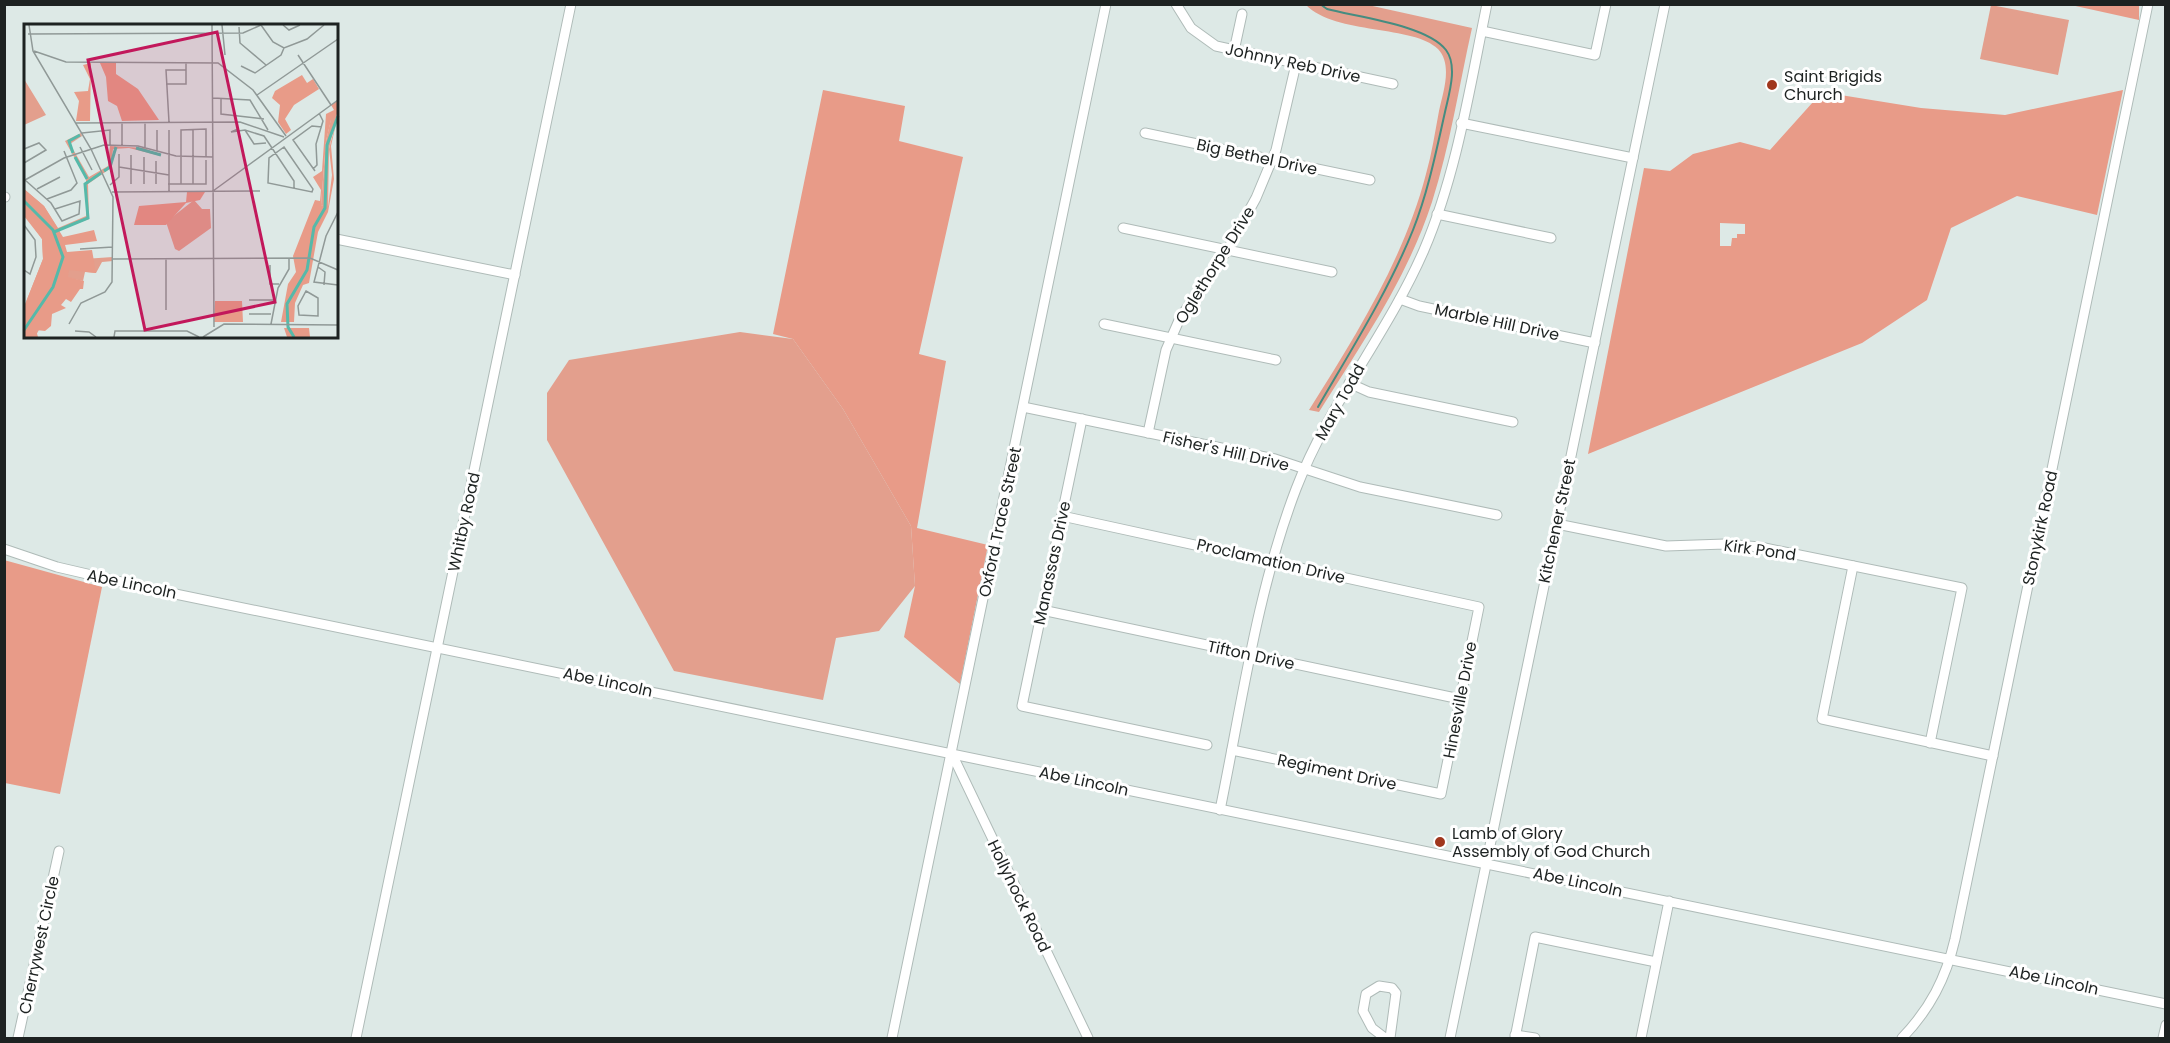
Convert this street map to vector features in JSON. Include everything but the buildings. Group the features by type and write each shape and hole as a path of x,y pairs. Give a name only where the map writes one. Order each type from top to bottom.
{"street":[{"name":"Whitby Road","path":"356,1038 572,4"},
{"name":"Oxford Trace Street","path":"892,1038 1106,4"},
{"name":"Johnny Reb Drive","path":"1176,4 1191,27 1203,38 1234,51 1393,84"},
{"name":"Mary Todd","path":"1220,810 1252,655 1284,520 1304,470 1349,383 1400,299 1424,250 1437,214 1461,123 1487,4"},
{"path":"1482,31 1596,55 1606,4"},
{"name":"Kitchener Street","path":"1450,1038 1665,4"},
{"name":"Stonykirk Road","path":"1902,1038 1935,995 1951,959 2148,4"},
{"path":"1234,51 1242,14"},
{"name":"Oglethorpe Drive","path":"1148,433 1164,357 1171,338 1194,294 1228,249 1252,207 1273,160 1296,64"},
{"path":"1461,123 1633,158"},
{"name":"Big Bethel Drive","path":"1145,133 1370,180"},
{"path":"1437,214 1551,238"},
{"path":"1123,228 1332,272"},
{"path":"338,239 515,275"},
{"name":"Marble Hill Drive","path":"1400,299 1419,306 1595,343"},
{"path":"1104,324 1276,360"},
{"path":"1349,383 1369,392 1513,422"},
{"name":"Fisher's Hill Drive","path":"1023,407 1275,459 1360,487 1497,515"},
{"name":"Manassas Drive","path":"1082,419 1022,706 1207,745"},
{"name":"Proclamation Drive","path":"1062,516 1479,607"},
{"name":"Kirk Pond","path":"1557,524 1650,544 1738,544 1962,588 1930,743"},
{"name":"Abe Lincoln","path":"4,549 91,576 2166,1004"},
{"path":"1853,566 1822,719 1993,756"},
{"name":"Hinesville Drive","path":"1441,794 1479,607"},
{"name":"Tifton Drive","path":"1042,610 1460,699"},
{"name":"Regiment Drive","path":"1232,750 1441,794"},
{"name":"Hollyhock Road","path":"952,753 1088,1038"},
{"name":"Cherrywest Circle","path":"18,1038 59,851"},
{"path":"1641,1038 1669,901"},
{"path":"1536,1038 1515,1037 1535,937 1656,962"},
{"path":"1379,986 1392,988 1396,993 1387,1038 1372,1028 1363,1011 1366,994 1379,986"},
{"path":"2163,1038 2166,1025"}],"shaded area":[{"path":"1306,5 1368,5 1472,28 1444,159 1422,230 1382,311 1319,412 1309,410 1376,296 1417,206 1430,158 1446,71 1443,55 1427,41 1336,21 1319,15"},
{"path":"1991,5 2069,20 2058,75 1980,59"},
{"path":"2071,5 2139,5 2139,20"},
{"path":"823,90 905,106 899,141 963,157 919,354 946,361 917,528 988,545 960,684 904,637 915,586 911,526 843,409 793,339 773,334"},
{"path":"2123,90 2097,215 2017,196 1951,228 1927,300 1862,343 1588,454 1644,168 1670,171 1693,154 1740,142 1770,150 1822,92 1921,108 2005,115","holes":["1720,223 1745,224 1745,234 1737,234 1737,238 1732,238 1731,246 1720,246"]},
{"path":"740,332 793,339 843,409 911,526 915,586 879,631 836,638 823,700 674,671 547,440 547,393 569,360"},
{"path":"4,560 102,587 60,794 5,783"}],"waterway":[{"path":"1318,407 1381,298 1413,230 1431,172 1452,80 1450,57 1437,41 1408,28 1327,9 1320,4"}],"place":[{"name":"Saint Brigids Church","path":"1772,85"},
{"name":"Lamb of Glory Assembly of God Church","path":"1440,842"}]}
